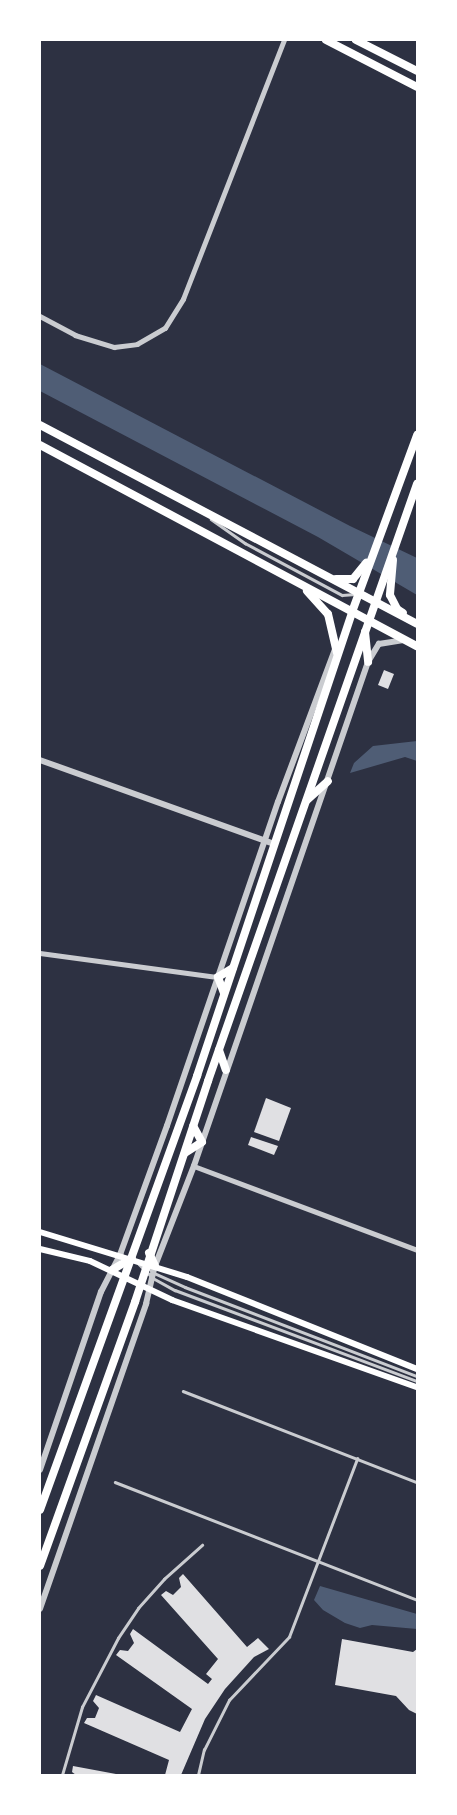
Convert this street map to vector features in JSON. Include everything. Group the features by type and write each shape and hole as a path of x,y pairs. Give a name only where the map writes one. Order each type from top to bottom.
{"main road":[{"path":"326,40 417,87"},
{"path":"356,40 417,71"},
{"path":"40,425 417,624"},
{"path":"40,1510 132,1258 233,968 365,572 380,537 417,435"},
{"path":"40,445 417,646"},
{"path":"40,1566 141,1284 149,1253 219,1050 394,545 417,484"},
{"path":"394,545 390,595 396,609 417,624"},
{"path":"328,577 342,581 353,579 365,572"},
{"path":"295,581 319,601 328,614 337,645 337,659"},
{"path":"365,632 368,662"},
{"path":"306,802 328,781"},
{"path":"224,993 218,977 233,968"},
{"path":"219,1050 226,1070"},
{"path":"185,1153 202,1142 193,1126"},
{"path":"40,1232 132,1258 154,1272 417,1369"},
{"path":"40,1249 112,1270 141,1284 150,1291 417,1387"},
{"path":"149,1253 154,1272"},
{"path":"112,1270 132,1258"}],"street":[{"path":"40,316 74,336 114,347 137,344 165,328 183,299 284,40"},
{"path":"40,1470 101,1292 120,1255 265,841 337,645 352,612"},
{"path":"40,1609 150,1291 154,1272 194,1166 368,662 379,644 406,640"},
{"path":"40,760 274,844"},
{"path":"40,953 218,977"},
{"path":"194,1166 417,1250"}],"lane":[{"path":"200,511 245,543 342,595 359,594"},
{"path":"145,1267 417,1376"},
{"path":"154,1272 175,1290 417,1381"},
{"path":"183,1391 417,1482"},
{"path":"198,1775 204,1750 229,1700 257,1668 286,1642 305,1599 357,1459"},
{"path":"116,1482 417,1600"},
{"path":"62,1775 82,1707 113,1645 138,1608 164,1579 202,1545"}],"water":[{"path":"40,364 350,526 417,558 417,595 318,537 40,391"},
{"path":"417,741 417,761 405,757 350,773 354,763 373,746"},
{"path":"320,1586 417,1614 417,1629 372,1625 360,1628 345,1623 323,1610 314,1600"}],"building":[{"path":"384,670 394,674 388,689 378,685"},
{"path":"266,1098 291,1108 279,1141 254,1132"},
{"path":"251,1137 278,1146 274,1155 248,1145"},
{"path":"183,1574 247,1647 258,1638 269,1649 254,1657 225,1689 205,1719 181,1775 165,1775 169,1760 84,1723 87,1718 95,1718 99,1708 93,1701 96,1695 180,1732 192,1709 116,1655 120,1650 128,1651 134,1643 130,1634 133,1629 208,1684 212,1679 206,1674 218,1659 161,1595 166,1591 173,1595 181,1587 179,1578"},
{"path":"342,1639 413,1652 417,1649 417,1714 409,1710 396,1696 335,1685"},
{"path":"73,1766 116,1775 76,1775 72,1772"}]}
